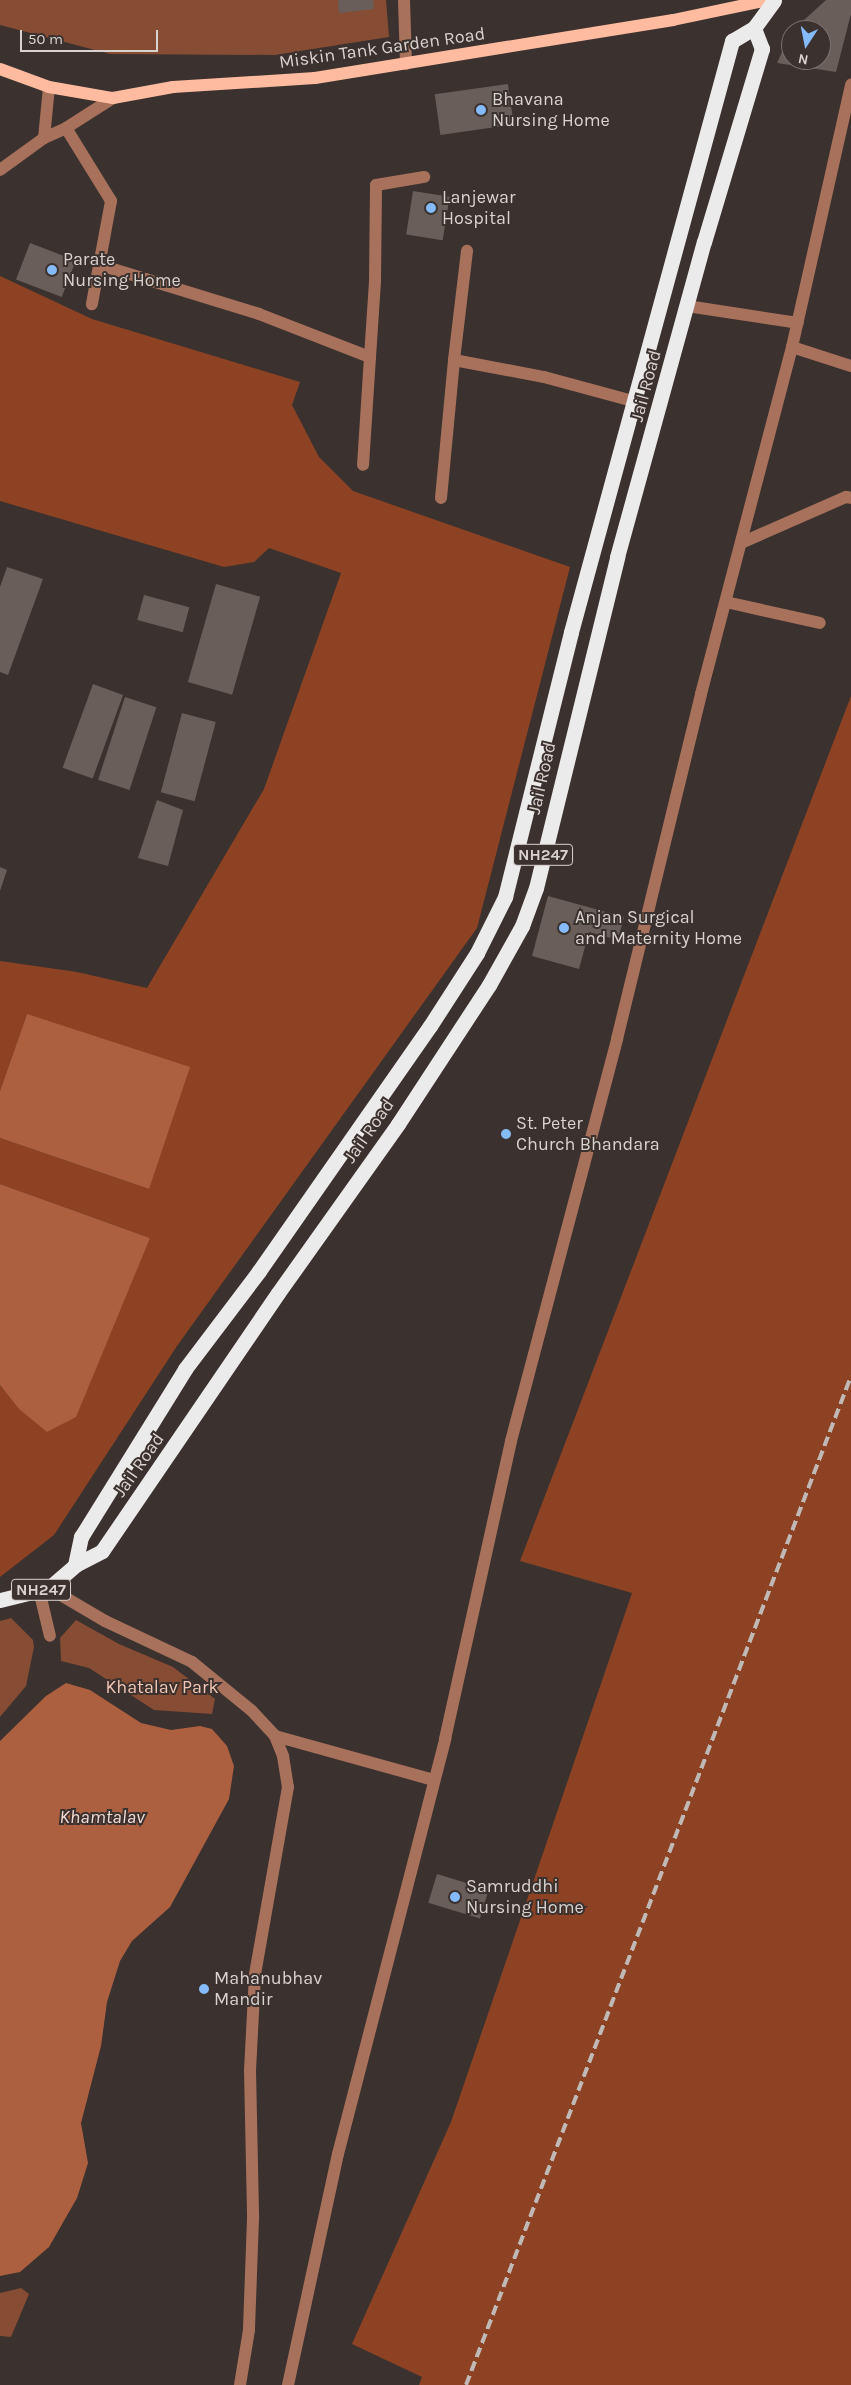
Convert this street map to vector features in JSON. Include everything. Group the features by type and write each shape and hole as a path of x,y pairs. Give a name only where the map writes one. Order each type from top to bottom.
{"highway":[{"name":"Jail Road","path":"75,1565 81,1537 185,1369 259,1272 430,1026 477,953 505,896 633,401 732,42 754,28 774,0"},
{"name":"Jail Road","path":"0,1600 44,1589 75,1565 102,1551 278,1293 398,1124 489,985 522,926 536,888 617,557 687,306 762,49 754,28"}],"main road":[{"name":"Miskin Tank Garden Road","path":"0,69 49,87 113,98 173,87 315,78 673,20 769,0"}],"street":[{"path":"404,0 406,64"},
{"path":"288,2385 370,2021 434,1780 511,1441 620,1030 726,602 792,347 851,85"},
{"path":"44,138 49,87"},
{"path":"0,170 44,138 66,128 113,98"},
{"path":"66,128 111,201 92,304"},
{"path":"363,465 375,281 376,185 424,177"},
{"path":"441,498 454,360 467,251"},
{"path":"100,266 259,314 370,357"},
{"path":"687,306 798,323"},
{"path":"792,347 851,366"},
{"path":"454,360 544,377 633,401"},
{"path":"742,543 846,497 851,498"},
{"path":"726,602 820,623"},
{"path":"44,1589 50,1636"},
{"path":"44,1589 105,1621 192,1662 252,1711 275,1736 283,1756 288,1787 255,1975 250,2070 253,2238 249,2330 240,2385"},
{"path":"275,1736 434,1780"}],"green space":[{"path":"0,0 386,0 389,37 275,55 110,54 0,25"},
{"path":"11,1618 33,1640 34,1647 26,1686 0,1717 0,1621"},
{"name":"Khatalav Park","path":"76,1620 119,1644 173,1667 215,1699 212,1714 154,1710 89,1668 61,1661 60,1638"},
{"path":"21,2288 29,2294 11,2337 0,2336 0,2293"}],"shaded area":[{"path":"0,276 92,319 300,382 292,405 319,457 353,491 570,567 477,928 177,1346 54,1535 0,1577 0,1385 18,1408 150,1238 0,1184 0,1138 149,1189 27,1014 0,1091 0,961 77,972 147,988 264,789 341,573 269,548 254,562 224,567 0,501"},
{"path":"851,696 851,2385 419,2385 422,2377 352,2344 451,2122 632,1593 520,1561"}],"water":[{"path":"27,1014 190,1067 149,1189 0,1138 0,1091"},
{"path":"0,1184 150,1238 76,1417 47,1432 18,1408 0,1385"},
{"name":"Khamtalav","path":"66,1683 90,1690 141,1723 171,1730 200,1726 212,1729 227,1746 234,1766 229,1799 170,1907 132,1941 120,1961 107,2002 101,2046 81,2123 88,2163 77,2198 49,2247 20,2272 0,2276 0,1741 46,1696"}],"building":[{"path":"338,0 373,0 374,9 339,13"},
{"path":"826,0 851,0 851,14 836,72 823,70 831,70 831,20 804,20"},
{"path":"781,54 781,64 777,63"},
{"path":"508,84 514,125 440,135 435,94"},
{"path":"413,191 450,197 443,240 406,234"},
{"path":"30,243 76,261 62,297 16,279"},
{"path":"7,567 43,579 8,675 0,672 0,587"},
{"path":"216,584 260,597 232,695 188,682"},
{"path":"144,595 189,607 183,632 137,620"},
{"path":"93,684 123,695 93,779 63,768"},
{"path":"125,697 156,707 130,790 98,780"},
{"path":"182,713 216,722 195,801 161,792"},
{"path":"157,800 183,810 168,866 138,858"},
{"path":"0,867 7,870 0,891"},
{"path":"548,896 624,917 618,940 589,932 579,969 532,956"},
{"path":"437,1874 489,1890 480,1918 428,1903"}],"railway":[{"path":"466,2385 851,1376"}],"place":[{"name":"Bhavana Nursing Home","path":"481,110"},
{"name":"Lanjewar Hospital","path":"431,208"},
{"name":"Parate Nursing Home","path":"52,270"},
{"name":"Anjan Surgical and Maternity Home","path":"564,928"},
{"name":"St. Peter Church Bhandara","path":"506,1134"},
{"name":"Samruddhi Nursing Home","path":"455,1897"},
{"name":"Mahanubhav Mandir","path":"204,1989"}]}
